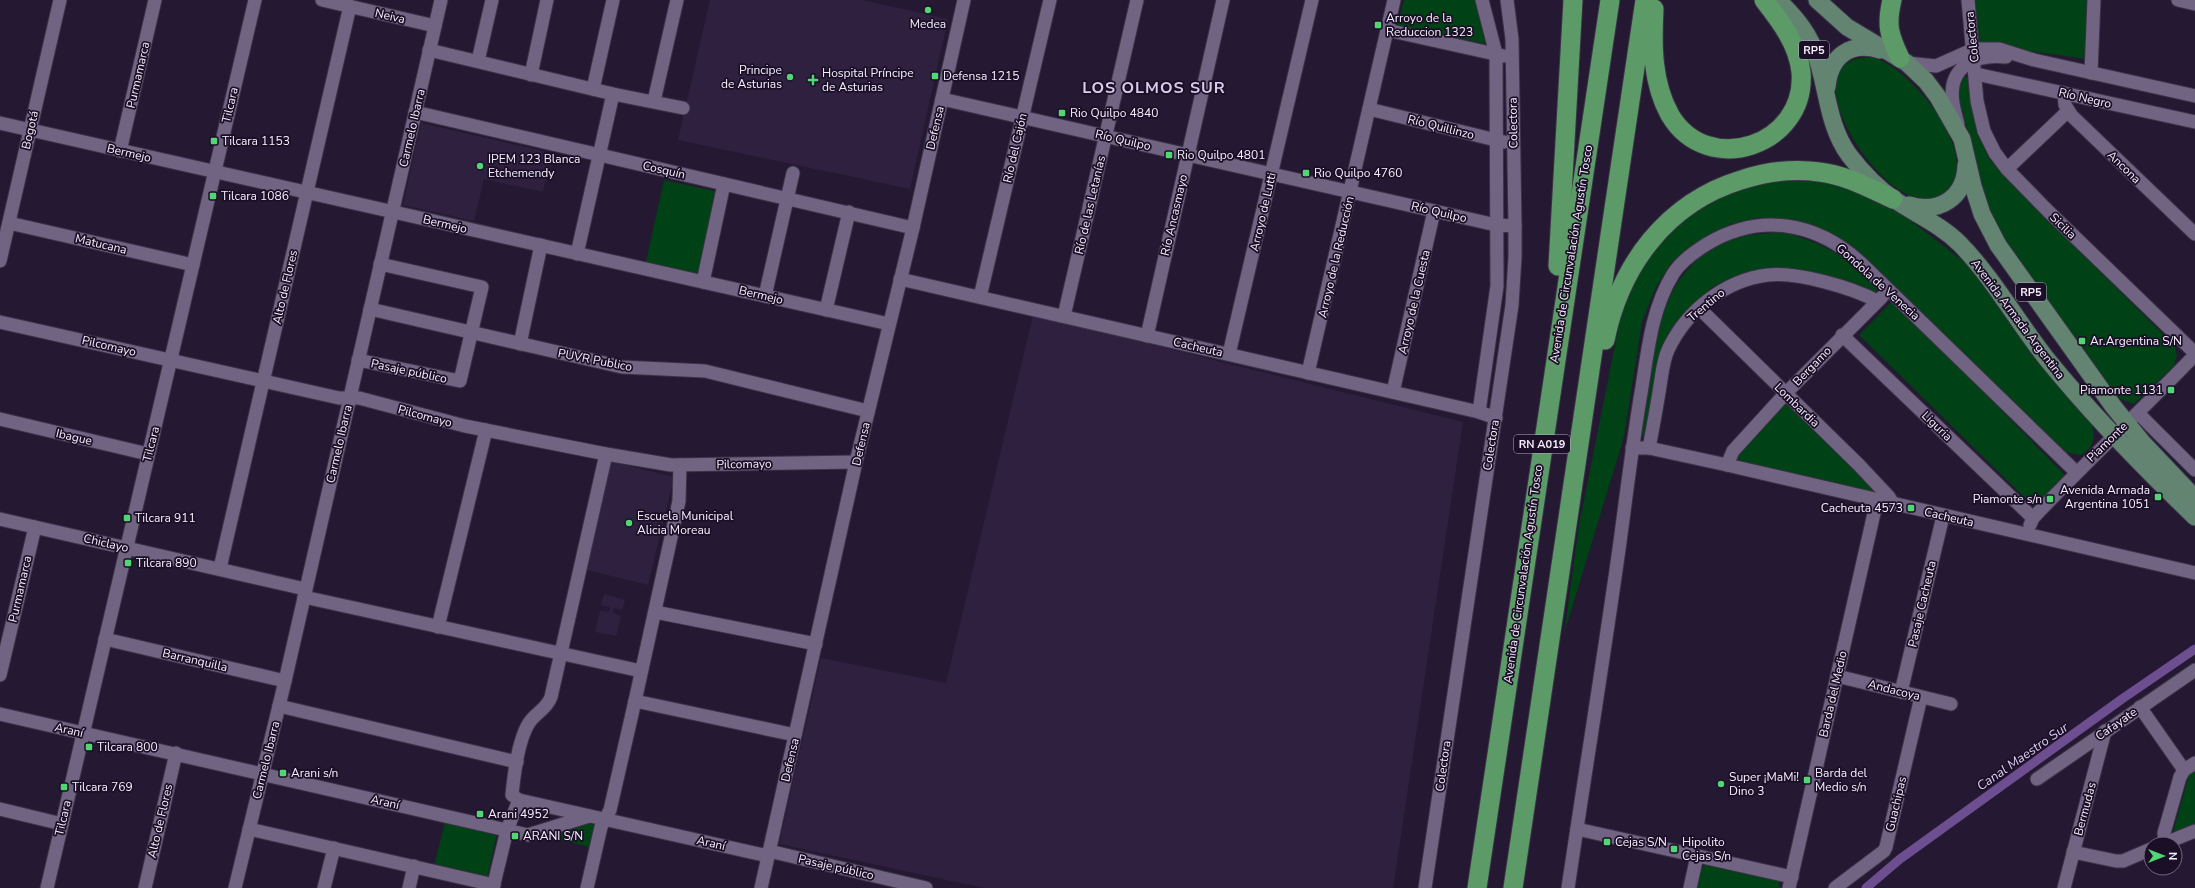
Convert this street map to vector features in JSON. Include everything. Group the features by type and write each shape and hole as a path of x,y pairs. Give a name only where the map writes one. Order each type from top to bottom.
{"highway":[{"path":"1508,675 1510,600 1558,269 1573,0"},
{"name":"Avenida de Circunvalación Agustín Tosco","path":"1477,888 1610,0"},
{"name":"RN A019","path":"1513,888 1645,0"},
{"path":"1655,0 1654,60 1662,100 1671,116 1681,129 1694,139 1715,147 1734,149 1760,143 1771,136 1787,121 1798,99 1801,73 1794,46 1788,33 1764,0"},
{"path":"1892,0 1888,22 1889,32 1900,58"},
{"path":"1577,454 1598,390 1609,323 1618,294 1641,253 1661,227 1674,216 1696,200 1722,187 1750,177 1778,172 1805,171 1838,176 1895,200"}],"main road":[{"name":"Avenida Armada Argentina","path":"1778,0 1794,16 1809,38 1821,73 1828,111 1848,154 1863,172 1895,200 1945,231 1968,254 2045,356 2113,436 2195,517"},
{"name":"Avenida Armada Argentina","path":"1817,0 1847,27 1900,58 1926,81 1938,97 1963,143 1973,186 1982,214 1998,245 2084,367 2133,418 2195,498"},
{"name":"Avenida Armada Argentina","path":"1828,111 1828,75 1832,65 1844,52 1862,47 1871,47 1900,58"},
{"name":"Avenida Armada Argentina","path":"1895,200 1921,208 1932,208 1949,202 1961,189 1964,180 1966,160 1963,143"}],"street":[{"name":"Bogotá","path":"0,261 60,0"},
{"name":"Purmamarca","path":"120,150 155,0"},
{"name":"Tilcara","path":"47,888 148,454 172,360 255,0"},
{"name":"Neiva","path":"322,0 435,26"},
{"name":"Carmelo Ibarra","path":"235,888 285,681 441,0"},
{"path":"478,61 492,0"},
{"path":"531,75 547,0"},
{"path":"592,89 613,0"},
{"path":"654,101 677,0"},
{"name":"Defensa","path":"760,888 856,462 913,228 964,0"},
{"name":"Río del Cajón","path":"980,297 1050,0"},
{"name":"Río de las Letanías","path":"1064,316 1137,0"},
{"name":"Río Ancasmayo","path":"1147,336 1223,0"},
{"name":"Arroyo de Lutti","path":"1229,354 1312,0"},
{"name":"Arroyo de la Reducción","path":"1308,372 1351,192 1394,0"},
{"path":"1479,412 1496,307 1496,54 1482,0"},
{"name":"Colectora","path":"1425,888 1512,305 1515,226 1511,22 1507,0"},
{"name":"Colectora","path":"1968,0 1976,74"},
{"path":"2091,73 2094,0"},
{"path":"2178,0 2195,4"},
{"name":"Alto de Flores","path":"220,568 350,6"},
{"path":"1387,30 1512,58"},
{"path":"1900,58 1936,66 1974,54 1999,49 2034,60 2195,96"},
{"path":"429,50 613,94 683,108"},
{"path":"1963,143 1953,103 1952,91 1955,78 1961,68 1974,54"},
{"name":"Río Negro","path":"1976,74 2195,122"},
{"name":"Sicilia","path":"1976,74 1977,100 1984,131 1995,153 2007,169 2195,354"},
{"path":"2007,169 2068,111 2065,104 2064,93"},
{"path":"577,254 613,94"},
{"name":"Río Quilpo","path":"942,99 1496,225 1515,226"},
{"name":"Río Quillinzo","path":"1369,109 1513,144"},
{"name":"Ancona","path":"2068,111 2195,234"},
{"name":"Cosquín","path":"415,112 913,228"},
{"name":"Bermejo","path":"0,123 889,324"},
{"path":"765,296 794,173"},
{"path":"703,282 724,184"},
{"name":"Arroyo de la Cuesta","path":"1393,392 1434,211"},
{"path":"826,310 849,212"},
{"name":"Matucana","path":"9,223 193,265"},
{"name":"Gondola de Venecia","path":"1632,448 1649,344 1656,312 1667,286 1678,268 1704,246 1736,231 1774,225 1798,228 1823,236 1842,247 1889,290 2076,472"},
{"path":"520,344 541,245"},
{"path":"380,264 482,287 471,333"},
{"name":"Trentino","path":"1649,448 1667,352 1682,326 1699,308 1731,286 1769,275 1789,276 1833,284 1877,301"},
{"name":"Cacheuta","path":"900,279 1308,372 1479,412 1496,418"},
{"name":"Bergamo","path":"1727,465 1733,451 1785,394 1842,335 1889,290"},
{"name":"Lombardia","path":"1699,308 1859,465 1889,497 1893,504"},
{"name":"PUVR Publico","path":"370,309 622,367 705,371 868,411"},
{"name":"Pilcomayo","path":"0,322 339,398 359,398 486,430 606,454 680,466 856,462"},
{"name":"Pasaje público","path":"358,360 460,381 471,333"},
{"name":"Liguria","path":"1842,335 2033,518"},
{"name":"Piamonte","path":"2027,534 2033,518 2076,472 2133,418 2195,354"},
{"path":"2133,418 2195,470"},
{"name":"Ibague","path":"0,419 148,454"},
{"path":"438,627 486,430"},
{"path":"1568,888 1632,448"},
{"name":"Cacheuta","path":"1632,448 1649,448 1727,465 2195,573"},
{"path":"589,816 519,800 512,795 517,762 528,723 549,703 606,454"},
{"path":"588,888 601,827 610,810 655,612 679,501 680,466"},
{"name":"Barda del Medio","path":"1790,882 1877,500"},
{"name":"Pasaje Cacheuta","path":"1901,692 1943,516"},
{"name":"Chiclayo","path":"0,519 220,568 304,593 438,627 641,671"},
{"name":"Purmamarca","path":"0,675 35,526"},
{"path":"655,612 816,644"},
{"name":"Barranquilla","path":"105,639 285,681"},
{"name":"Cafayate","path":"2037,779 2195,670"},
{"name":"Andacoya","path":"1837,676 1951,704"},
{"name":"Guachipas","path":"1835,888 1884,851 1886,847 1921,697"},
{"path":"635,701 795,735"},
{"path":"279,706 517,762"},
{"path":"2140,707 2184,770"},
{"name":"Araní","path":"0,714 176,753 528,836 589,816 768,854"},
{"name":"Bermudas","path":"2064,888 2105,731"},
{"name":"Alto de Flores","path":"145,888 176,753"},
{"path":"2164,836 2180,777 2184,770 2195,763"},
{"path":"249,829 414,866 494,886 507,830 519,800"},
{"path":"0,809 62,824"},
{"path":"1577,829 1697,856 1790,882"},
{"path":"2182,836 2195,830"},
{"path":"324,888 334,848"},
{"path":"2073,852 2116,861 2123,861 2143,852"},
{"name":"Pasaje público","path":"768,854 926,888"},
{"path":"1690,888 1697,856"},
{"path":"409,888 414,866"}],"shaded area":[{"name":"Hospital Príncipe de Asturias","path":"710,0 862,0 948,19 910,189 678,140"},
{"name":"IPEM 123 Blanca Etchemendy","path":"421,123 552,153 543,192 484,179 474,221 403,205"},
{"path":"1033,315 1463,422 1393,888 984,888 779,844 821,658 946,683"},
{"name":"Escuela Municipal Alicia Moreau","path":"609,461 674,477 648,585 583,569"},
{"path":"604,594 625,600 622,610 614,608 613,613 621,616 616,636 595,632 600,611 609,612 610,607 601,605"}],"green space":[{"path":"1404,0 1475,0 1487,44 1397,26"},
{"path":"1974,0 2088,0 2086,59 1978,44"},
{"path":"1871,57 1886,63 1904,76 1921,93 1937,113 1949,134 1956,155 1956,175 1947,190 1938,196 1929,199 1922,199 1902,192 1881,175 1862,152 1847,126 1837,101 1837,79 1847,63"},
{"path":"1964,76 1969,78 1979,133 1989,158 2007,179 2175,346 2177,356 2174,366 2134,404 2121,399 2111,391 2103,381 2082,346 2062,327 1998,233 1975,173 1971,138 1956,100 1961,77"},
{"path":"1794,175 1844,182 1897,210 1967,264 2092,423 2094,437 2092,444 2082,455 2058,451 1849,246 1820,228 1780,219 1756,218 1731,224 1701,240 1671,263 1656,287 1642,322 1624,437 1564,634 1579,525 1623,305 1630,282 1657,243 1681,221 1721,193"},
{"path":"664,180 720,192 701,279 645,266"},
{"path":"1784,232 1825,247 1857,269 1878,291 1874,295 1813,274 1788,268 1769,269 1734,276 1711,288 1684,317 1665,345 1648,437 1639,435 1657,335 1666,303 1679,280 1697,259 1714,245 1737,236"},
{"path":"1893,300 2066,476 2036,509 1859,335"},
{"path":"1787,401 1874,488 1874,493 1737,462 1736,454"},
{"path":"2195,770 2195,824 2173,833 2189,774"},
{"path":"592,819 596,824 591,847 540,836"},
{"path":"445,822 497,834 487,879 434,866"},
{"path":"1709,862 1778,878 1780,888 1697,888 1701,870"}],"waterway":[{"name":"Canal Maestro Sur","path":"1866,888 1900,859 2122,699 2195,649"}],"place":[{"name":"Medea","path":"928,10"},
{"name":"Arroyo de la Reduccion 1323","path":"1378,25"},
{"name":"Defensa 1215","path":"935,76"},
{"name":"Principe de Asturias","path":"790,77"},
{"name":"Hospital Príncipe de Asturias","path":"813,80"},
{"name":"Rio Quilpo 4840","path":"1062,113"},
{"name":"Tilcara 1153","path":"214,141"},
{"name":"Rio Quilpo 4801","path":"1169,155"},
{"name":"IPEM 123 Blanca Etchemendy","path":"480,166"},
{"name":"Rio Quilpo 4760","path":"1306,173"},
{"name":"Tilcara 1086","path":"213,196"},
{"name":"Ar.Argentina S/N","path":"2082,341"},
{"name":"Piamonte 1131","path":"2171,390"},
{"name":"Avenida Armada Argentina 1051","path":"2158,497"},
{"name":"Piamonte s/n","path":"2050,499"},
{"name":"Cacheuta 4573","path":"1911,508"},
{"name":"Tilcara 911","path":"127,518"},
{"name":"Escuela Municipal Alicia Moreau","path":"629,523"},
{"name":"Tilcara 890","path":"128,563"},
{"name":"Tilcara 800","path":"89,747"},
{"name":"Arani s/n","path":"283,773"},
{"name":"Barda del Medio s/n","path":"1807,780"},
{"name":"Super ¡MaMi! Dino 3","path":"1721,784"},
{"name":"Tilcara 769","path":"64,787"},
{"name":"Arani 4952","path":"480,814"},
{"name":"ARANI S/N","path":"515,836"},
{"name":"Cejas S/N","path":"1607,842"},
{"name":"Hipolito Cejas S/n","path":"1674,849"}],"district":[{"name":"LOS OLMOS SUR","path":"1154,87"}]}
